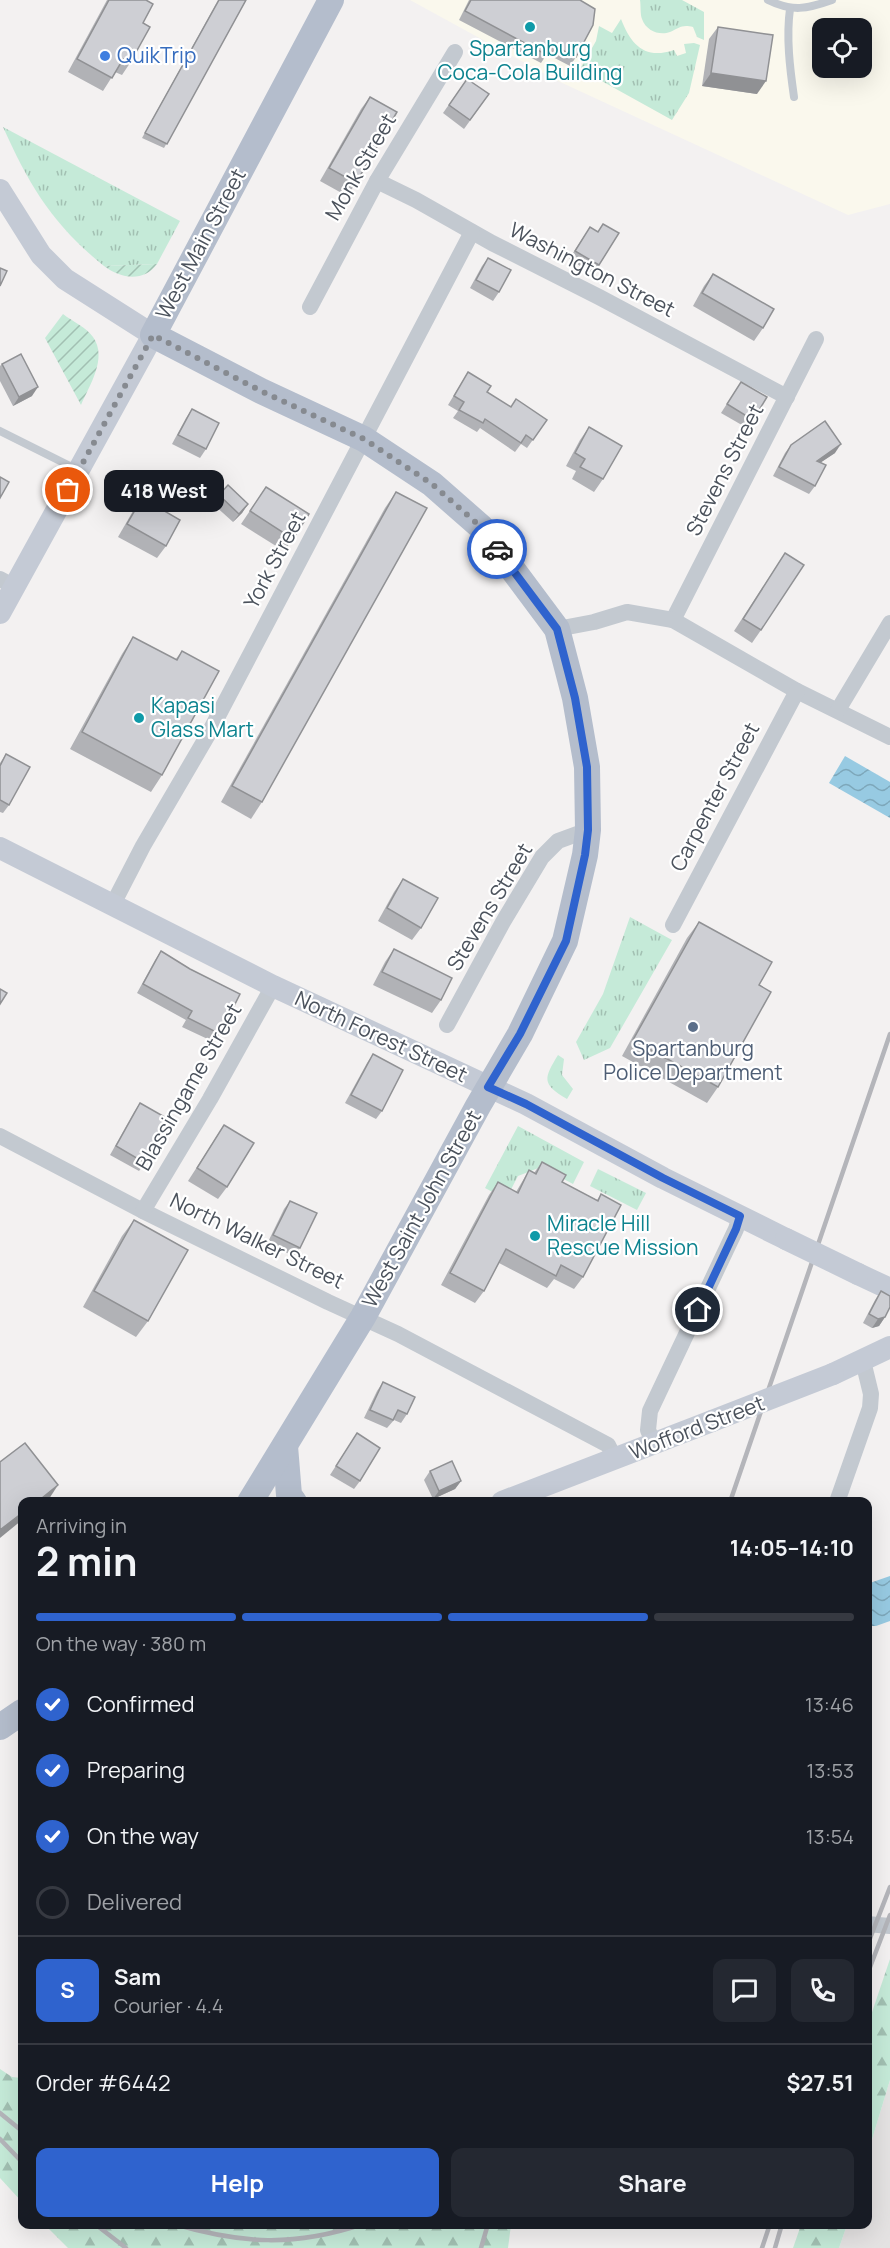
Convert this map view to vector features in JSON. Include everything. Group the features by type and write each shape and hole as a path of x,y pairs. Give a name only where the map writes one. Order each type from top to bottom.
{"main road":[{"name":"West Main Street","path":"153,335 331,0"},
{"name":"West Saint John Street","path":"153,335 261,391 364,439 432,484 481,527 557,629 575,698 587,767 588,830 585,855 566,941 520,1034 488,1087 363,1317 253,1497"},
{"path":"285,1446 290,1497"},
{"path":"0,1727 18,1715"}],"street":[{"name":"Monk Street","path":"310,307 377,181 455,52"},
{"name":"Washington Street","path":"377,181 787,397"},
{"path":"0,190 41,255 65,279 153,335"},
{"name":"York Street","path":"112,906 143,846 209,733 472,232"},
{"name":"West Main Street","path":"0,613 7,583 79,471 153,335"},
{"name":"Stevens Street","path":"673,620 816,339"},
{"path":"557,629 594,622 627,612 673,620 797,691 890,737"},
{"path":"838,710 890,623"},
{"name":"Carpenter Street","path":"673,925 797,691"},
{"name":"Stevens Street","path":"447,1025 503,922 542,857 558,841 588,830"},
{"name":"North Forest Street","path":"0,848 273,987 526,1104 663,1178 890,1290"},
{"name":"Blassingame Street","path":"143,1211 273,987"},
{"name":"North Walker Street","path":"0,1136 143,1211 363,1317 608,1445 615,1459"},
{"path":"654,1444 648,1430 650,1411 736,1229 740,1216"},
{"name":"Wofford Street","path":"515,1497 833,1374 890,1347"},
{"path":"839,1497 870,1408 872,1394 863,1361"},
{"path":"872,1924 890,1926"}],"lane":[{"path":"768,0 790,9 812,7 832,0"},
{"path":"790,9 788,20 790,72 794,97"},
{"path":"0,431 79,471"}],"shaded area":[{"path":"410,0 890,0 890,204 848,215 558,81"},
{"path":"890,2080 890,2248 839,2248 846,2229 872,2229 872,2139"}],"green space":[{"path":"640,0 682,0 704,12 704,40 697,37 693,27 689,26 666,33 658,33 650,29 642,19"},
{"path":"621,19 629,36 640,48 647,51 664,53 674,50 677,56 686,53 684,44 700,45 689,93 672,120 580,69 596,41 599,26 612,33"},
{"path":"3,127 180,221 157,264 104,266 86,251 44,204"},
{"path":"157,264 146,274 132,277 118,274 104,266"},
{"path":"63,314 93,337 99,354 96,372 81,405 45,338"},
{"path":"630,917 672,940 610,1048 584,1060 576,1042 603,994"},
{"path":"558,1055 564,1059 562,1075 573,1089 567,1099 549,1085 548,1075"},
{"path":"518,1126 584,1162 573,1184 541,1167 518,1176 506,1199 485,1188"},
{"path":"598,1169 646,1193 637,1210 590,1186"},
{"path":"890,1959 890,2080 872,2139 872,2012"},
{"path":"0,2069 12,2077 18,2078 18,2198 0,2178"},
{"path":"49,2229 510,2229 508,2248 68,2248"},
{"path":"799,2229 846,2229 839,2248 793,2248"}],"water":[{"path":"845,756 890,782 890,818 829,783"},
{"path":"890,1576 890,1621 876,1626 872,1626 872,1582"}],"building":[{"name":"QuikTrip","path":"109,0 146,0 153,4 143,23 150,27 130,63 123,59 112,78 77,59"},
{"name":"QuikTrip","path":"219,0 246,0 167,144 145,133"},
{"name":"Spartanburg Coca-Cola Building","path":"471,0 580,0 595,9 593,25 576,57 552,45 547,55 465,11"},
{"path":"718,27 773,35 766,81 711,73"},
{"path":"467,79 489,94 470,120 449,105"},
{"path":"370,97 397,112 356,183 329,168"},
{"path":"603,224 619,233 599,265 575,251 590,227 598,232"},
{"path":"488,258 511,270 499,292 476,280"},
{"path":"0,268 7,271 0,286"},
{"path":"713,274 774,309 763,328 702,293"},
{"path":"21,354 38,387 19,397 2,364"},
{"path":"468,372 491,386 487,392 511,407 516,399 547,420 533,440 526,435 521,443 485,419 483,423 459,410 464,402 454,396"},
{"path":"741,382 767,397 753,420 727,404"},
{"path":"192,409 219,423 206,449 178,435"},
{"path":"825,421 841,444 817,461 826,465 815,486 779,467 791,445"},
{"path":"589,427 622,446 603,479 580,467 585,459 575,453"},
{"path":"0,477 9,482 0,498"},
{"path":"228,485 248,504 239,514 219,495"},
{"path":"266,487 309,514 293,539 250,511"},
{"path":"396,492 427,508 262,802 232,786"},
{"path":"142,498 180,520 166,546 127,524"},
{"path":"785,553 804,565 761,630 743,619"},
{"name":"Kapasi Glass Mart","path":"133,637 177,660 182,651 219,671 162,775 82,732"},
{"path":"6,754 30,767 9,805 0,800 0,766"},
{"path":"403,879 438,898 421,928 387,908"},
{"name":"Spartanburg Police Department","path":"699,922 772,962 759,985 771,992 718,1087 633,1040"},
{"path":"394,949 452,978 441,1000 382,972"},
{"path":"161,951 190,969 240,994 220,1034 188,1018 192,1011 143,984"},
{"path":"0,989 7,993 0,1004"},
{"path":"373,1054 403,1070 382,1111 351,1095"},
{"path":"140,1103 170,1120 145,1163 116,1146"},
{"path":"224,1125 254,1143 227,1187 197,1168"},
{"name":"Miracle Hill Rescue Mission","path":"542,1162 566,1175 562,1182 598,1201 601,1194 621,1205 583,1277 561,1265 556,1276 506,1249 484,1291 450,1273 498,1182 518,1193 529,1170 536,1174"},
{"path":"290,1201 317,1213 300,1248 273,1235"},
{"path":"134,1220 188,1250 148,1321 94,1291"},
{"path":"881,1291 890,1296 890,1307 885,1317 878,1319 869,1314"},
{"path":"383,1382 415,1397 407,1414 398,1410 393,1420 370,1410"},
{"path":"357,1433 380,1448 360,1481 336,1466"},
{"path":"25,1443 58,1485 43,1497 18,1497 18,1516 0,1530 0,1462"},
{"path":"452,1461 461,1481 439,1491 430,1471"}],"railway":[{"path":"732,1497 890,1034"},
{"path":"872,1933 890,1887"},
{"path":"872,1962 890,1915"},
{"path":"0,2113 18,2128"},
{"path":"0,2139 18,2158"},
{"path":"101,2229 126,2248"},
{"path":"192,2229 223,2236 268,2240 314,2237 345,2229"},
{"path":"481,2248 487,2229"},
{"path":"762,2248 768,2229"},
{"path":"775,2248 781,2229"}],"way so far":[{"path":"68,490 153,335 261,391 364,439 432,484 481,527 497,549"}],"place":[{"name":"Spartanburg Coca-Cola Building","path":"530,27"},
{"name":"QuikTrip","path":"105,56"},
{"name":"418 West","path":"68,490"},
{"name":"Kapasi Glass Mart","path":"139,718"},
{"name":"Spartanburg Police Department","path":"693,1027"},
{"name":"Miracle Hill Rescue Mission","path":"535,1236"}],"route":[{"path":"497,549 557,629 575,698 587,767 588,830 585,855 566,941 520,1034 488,1087 526,1104 663,1178 740,1216 698,1310"}]}
